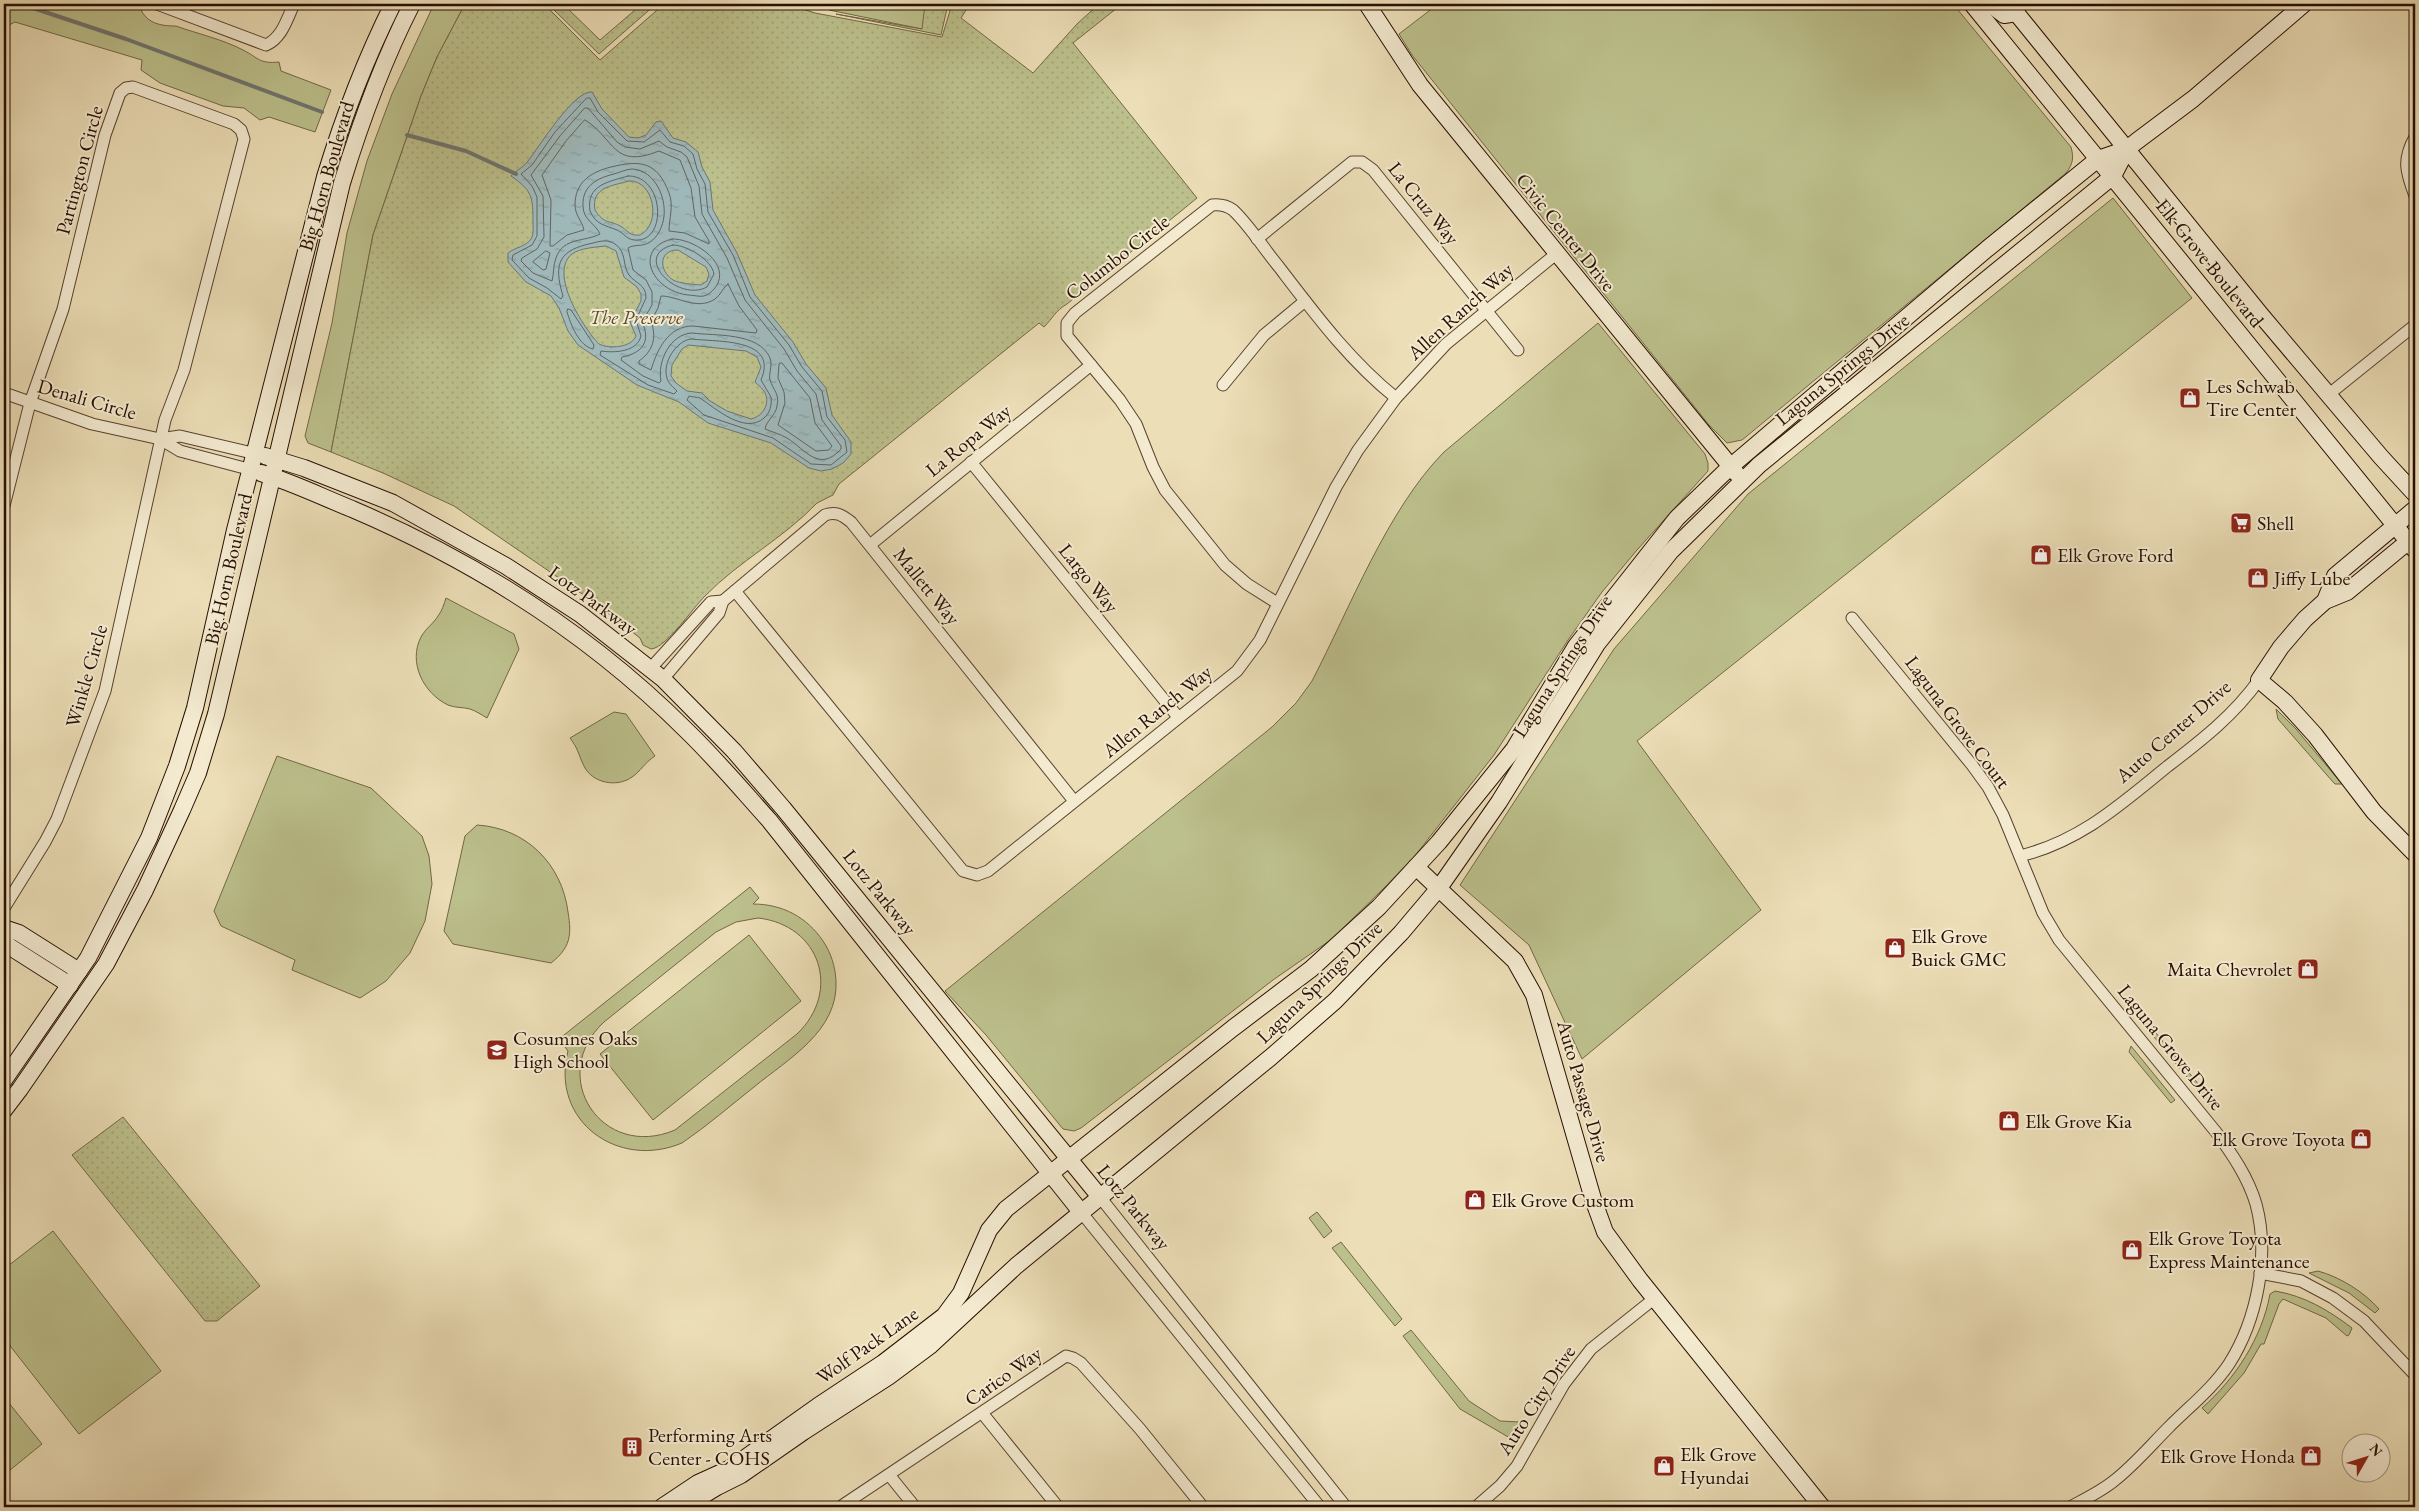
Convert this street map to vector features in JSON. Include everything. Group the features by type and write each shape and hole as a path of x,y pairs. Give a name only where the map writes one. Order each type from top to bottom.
{"street":[{"path":"157,4 266,46 274,42 279,35 294,4"},
{"name":"Big Horn Boulevard","path":"4,1080 79,971 129,882 149,838 177,766 195,708 235,530 252,470 324,178 340,128 367,59 393,4"},
{"name":"Big Horn Boulevard","path":"4,1110 106,964 145,890 190,792 216,714 342,183 357,134 393,42 412,4"},
{"name":"Civic Center Drive","path":"1367,4 1420,85 1742,481"},
{"name":"Elk Grove Boulevard","path":"1972,4 2395,525 2413,543"},
{"path":"1990,4 2004,14 2013,8"},
{"name":"Laguna Springs Drive","path":"1051,1174 1332,951 1379,907 1416,867 1514,749 1576,646 1677,518 1730,467 1987,249 2098,159 2127,149 2193,98 2304,4"},
{"name":"Elk Grove Boulevard","path":"2013,8 2380,458 2415,494"},
{"name":"Partington Circle","path":"4,506 30,403 64,309 105,135 120,92 126,88 133,87 234,124 241,130 244,139 184,370 166,417 160,439"},
{"path":"2415,137 2407,152 2408,177 2415,196"},
{"name":"Laguna Springs Drive","path":"1081,1212 1328,1008 1401,932 1439,888 1499,802 1597,644 1671,551 1742,481 1816,417 2112,176 2127,149"},
{"name":"La Cruz Way","path":"1257,239 1352,162 1362,162 1373,170 1518,350"},
{"name":"Columbo Circle","path":"1277,603 1248,584 1225,565 1165,490 1152,466 1136,424 1120,400 1067,336 1067,324 1075,313 1212,205 1222,204 1232,210 1257,239 1345,352 1368,376 1396,398"},
{"name":"Allen Ranch Way","path":"735,590 963,871 977,875 988,871 1237,671 1260,640 1336,487 1358,450 1396,398 1446,344 1556,254"},
{"path":"1223,385 1264,335 1305,301"},
{"path":"2328,395 2415,325"},
{"name":"La Ropa Way","path":"870,545 1091,365"},
{"name":"Denali Circle","path":"4,393 92,424 160,439 180,452 252,470"},
{"name":"Denali Circle","path":"160,439 180,436 256,454"},
{"name":"Winkle Circle","path":"4,908 57,819 105,692 160,439"},
{"name":"Lotz Parkway","path":"256,454 275,459 393,503 444,530 506,566 580,614 656,674 734,751 784,808 1100,1197 1346,1507"},
{"name":"Largo Way","path":"971,462 1178,717"},
{"name":"Lotz Parkway","path":"252,470 271,476 385,524 498,582 569,630 640,686 720,764 769,820 1081,1212 1320,1507"},
{"name":"Auto Center Drive","path":"2325,601 2335,576 2415,509"},
{"name":"Mallett Way","path":"656,674 719,613 723,601 735,590 814,524 833,512 842,515 851,522 1074,801"},
{"name":"Auto Center Drive","path":"2020,856 2062,842 2103,819 2213,730 2240,704 2294,630 2325,601 2347,592 2413,543"},
{"name":"Mallett Way","path":"656,674 711,602 723,601"},
{"name":"Laguna Grove Court","path":"1852,618 1977,772 2003,815 2020,856"},
{"path":"2259,680 2284,702 2316,735 2374,812 2415,854"},
{"name":"Laguna Grove Drive","path":"2020,856 2035,896 2059,940 2233,1155 2250,1190 2260,1224 2260,1273 2251,1320 2241,1343 2228,1365 2212,1385 2127,1470 2100,1491 2070,1507"},
{"name":"Auto Passage Drive","path":"1416,867 1515,961 1534,994 1593,1199 1605,1232 1655,1298 1822,1507"},
{"path":"4,928 20,933 79,971"},
{"path":"4,943 70,985"},
{"name":"Wolf Pack Lane","path":"662,1507 698,1483 731,1468 818,1406 883,1364 944,1316 961,1293 994,1222 1006,1209 1051,1174"},
{"name":"Wolf Pack Lane","path":"684,1507 717,1487 742,1475 914,1358 954,1326 1016,1266 1081,1212"},
{"path":"2260,1273 2301,1281 2333,1298 2364,1320 2415,1375"},
{"name":"Auto City Drive","path":"1476,1507 1500,1486 1517,1466 1564,1384 1591,1349 1655,1298"},
{"name":"Carico Way","path":"840,1507 983,1414 1056,1361 1066,1356 1073,1358 1140,1429 1204,1507"},
{"path":"983,1414 1058,1507"},
{"path":"890,1476 916,1507"}],"green space":[{"path":"4,4 120,4 129,7 139,5 145,16 153,22 176,26 235,46 263,61 279,62 281,71 331,90 315,132 269,117 260,120 244,108 223,106 160,83 141,70 142,60 15,22 5,27"},
{"path":"434,4 465,4 437,57 421,96 373,235 331,452 308,443 305,436 332,323 347,233 367,161 392,94"},
{"name":"The Preserve","path":"465,4 544,4 600,60 664,4 787,4 815,13 942,37 952,4 966,10 961,18 1033,73 1077,24 1099,4 1122,4 1073,43 1197,198 1060,309 1044,327 1039,323 839,484 833,495 817,503 804,516 718,583 664,642 651,649 643,645 640,638 591,600 454,506 383,473 331,452 373,235 421,96 437,57"},
{"path":"548,4 563,4 600,40 642,4 656,4 599,54"},
{"path":"830,4 933,4 927,30 829,10"},
{"path":"925,4 948,4 941,35 836,14 922,29"},
{"path":"1438,4 1953,4 2071,147 2072,161 2066,173 1742,440 1727,443 1709,425 1412,55 1399,34"},
{"path":"2113,198 2192,298 1637,741 1761,910 1582,1059 1529,945 1460,885 1614,649 1748,494"},
{"path":"1598,323 1705,454 1708,471 1602,592 1568,640 1494,755 1414,857 1384,888 1332,939 1273,980 1081,1128 1074,1131 1063,1129 986,1035 945,991 1272,727 1296,703 1312,681 1387,531 1424,475 1444,452"},
{"path":"446,598 514,634 519,649 487,718 467,708 451,706 439,700 431,693 420,676 417,666 417,647 423,634 441,612"},
{"path":"2276,709 2296,729 2342,784 2335,784 2333,782 2278,719"},
{"path":"614,712 626,714 655,756 632,777 612,783 599,780 588,772 570,738"},
{"path":"277,756 371,788 422,836 429,856 432,884 425,921 410,953 386,981 360,998 292,970 295,960 221,926 214,911"},
{"path":"477,825 511,833 526,841 539,852 558,879 564,895 570,928 566,947 551,963 453,944 444,931 465,836"},
{"path":"750,887 759,898 753,904 784,909 809,925 826,946 834,965 836,980 835,998 829,1014 809,1042 782,1066 682,1143 658,1150 635,1150 613,1144 594,1133 579,1118 569,1099 565,1076 568,1051 559,1039","holes":["758,918 779,923 797,933 809,946 818,962 821,980 819,999 811,1017 797,1034 675,1130 649,1136 625,1134 605,1124 590,1108 582,1088 580,1066 587,1043 604,1022 716,932 736,922"]},
{"path":"749,935 801,1001 653,1120 600,1054"},
{"path":"2126,997 2215,1104 2215,1111 2122,998"},
{"path":"2131,1046 2175,1100 2171,1103 2129,1052"},
{"path":"123,1117 260,1286 217,1321 205,1321 72,1155"},
{"path":"1317,1212 1332,1231 1324,1238 1309,1218"},
{"path":"53,1231 161,1371 79,1434 4,1338 4,1269"},
{"path":"1341,1242 1402,1319 1395,1326 1332,1248"},
{"path":"2318,1271 2335,1277 2351,1286 2379,1309 2375,1313 2349,1293 2309,1273"},
{"path":"2275,1291 2306,1300 2334,1315 2352,1328 2349,1335 2347,1336 2326,1318 2283,1299 2279,1304 2264,1344 2261,1344 2244,1373 2208,1414 2202,1408 2236,1371 2245,1357 2261,1326 2270,1294"},
{"path":"1411,1330 1469,1401 1500,1421 1520,1422 1510,1438 1460,1409 1403,1336"},
{"path":"4,1397 42,1444 4,1475"}],"water":[{"path":"592,92 602,109 629,137 638,138 646,135 656,122 661,121 673,138 686,142 698,152 702,167 710,182 713,210 737,253 755,295 793,342 806,364 826,388 832,415 851,442 851,454 843,463 832,469 821,471 809,468 771,443 708,423 679,402 637,385 578,345 568,331 559,308 551,296 526,282 508,262 508,253 529,241 533,231 533,207 528,191 511,176 526,163 567,109 585,94","holes":["629,181 638,183 644,187 649,195 653,213 651,222 640,235 632,234 598,215 595,210 596,196 610,186","606,246 616,251 624,277 637,287 641,294 641,301 630,322 636,336 630,343 608,347 599,344 585,326 571,300 564,274 566,263 572,254 584,249","678,250 706,267 709,274 707,281 701,285 687,284 673,280 668,276 663,267 663,262 664,257 671,251","688,345 746,351 757,357 761,367 755,382 764,391 767,400 763,412 751,419 727,411 710,401 702,393 687,391 676,383 671,376 672,365 682,349"]}],"waterway":[{"path":"21,4 126,39 322,112"},
{"path":"407,135 466,151 516,174"}],"place":[{"name":"Les Schwab Tire Center","path":"2190,398"},
{"name":"Shell","path":"2241,523"},
{"name":"Elk Grove Ford","path":"2041,555"},
{"name":"Jiffy Lube","path":"2258,578"},
{"name":"Elk Grove Buick GMC","path":"1895,948"},
{"name":"Maita Chevrolet","path":"2308,969"},
{"name":"Cosumnes Oaks High School","path":"497,1050"},
{"name":"Elk Grove Kia","path":"2009,1121"},
{"name":"Elk Grove Toyota","path":"2361,1139"},
{"name":"Elk Grove Custom","path":"1475,1200"},
{"name":"Elk Grove Toyota Express Maintenance","path":"2132,1250"},
{"name":"Performing Arts Center - COHS","path":"632,1447"},
{"name":"Elk Grove Honda","path":"2311,1456"},
{"name":"Elk Grove Hyundai","path":"1664,1466"}]}
